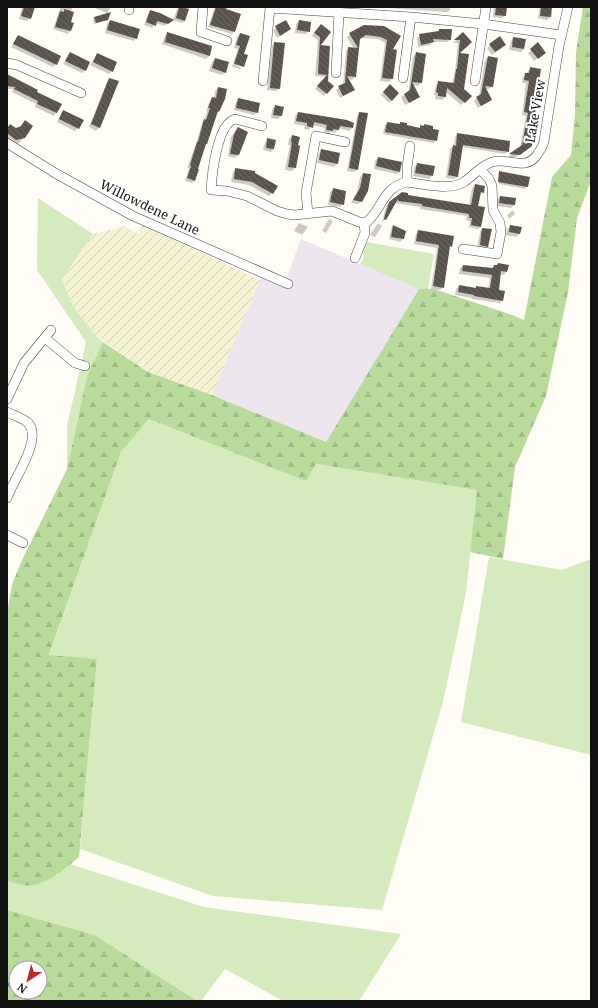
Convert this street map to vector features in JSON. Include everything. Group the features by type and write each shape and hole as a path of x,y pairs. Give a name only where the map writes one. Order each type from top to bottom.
{"street":[{"path":"203,7 201,32 227,41"},
{"path":"475,81 486,7"},
{"name":"Lake View","path":"407,182 448,186 459,185 490,163 499,161 519,164 527,163 534,159 543,148 561,35 568,7"},
{"path":"264,81 270,8 411,17 484,24 561,35"},
{"path":"336,73 339,12"},
{"path":"403,78 411,17"},
{"path":"7,63 17,65 81,93"},
{"path":"262,126 235,119 227,123 219,143 212,173 211,190 227,191 247,196 277,211 287,214 295,215 332,211 359,222 364,222 370,219 383,199 394,186 407,182 407,167 410,146"},
{"path":"308,213 306,193 316,136 345,142"},
{"name":"Willowdene Lane","path":"7,143 55,173 133,216 288,284"},
{"path":"463,249 497,254 501,232 500,224 493,210 492,186 489,179 480,169"},
{"path":"355,258 365,233 364,222"},
{"path":"7,399 24,363 51,330"},
{"path":"45,338 75,363 85,366"},
{"path":"7,412 25,420 29,424 33,434 29,451 7,498"},
{"path":"7,535 23,543"}],"shaded area":[{"path":"142,225 260,280 212,395 148,372 96,336 73,306 62,279 93,234 125,226 139,234"},
{"path":"301,239 419,289 326,443 212,395 263,272 286,280"}],"green space":[{"path":"583,7 591,7 591,181 577,218 568,292 546,396 515,467 503,559 470,552 477,490 316,464 306,481 149,419 121,452 49,655 97,659 79,857 52,878 36,885 12,883 8,881 7,614 12,584 23,558 67,469 87,376 103,342 148,372 212,395 326,442 419,289 434,289 524,320 552,177 571,155 575,114 576,52"},
{"path":"38,198 93,234 62,279 73,306 96,336 103,342 87,376 67,469 67,426 86,342 37,270"},
{"path":"367,242 434,254 428,289 419,289 360,264 364,257 362,250"},
{"path":"149,419 306,480 316,464 477,490 466,593 443,702 382,910 213,896 80,849 97,659 49,656 121,452"},
{"path":"489,557 562,570 591,559 591,755 461,722"},
{"path":"70,864 204,907 401,934 359,1001 283,1001 225,969 201,1001 197,1001 95,935 7,910 7,880 9,882 56,876"},
{"path":"7,910 95,935 197,1001 7,1001"}],"building":[{"path":"24,7 35,7 31,19 21,16"},
{"path":"179,7 189,9 185,21 176,18"},
{"path":"216,7 227,7 226,9 241,14 235,32 210,25"},
{"path":"496,7 507,7 506,16 495,15"},
{"path":"541,7 552,7 551,17 540,16"},
{"path":"64,9 74,12 71,22 74,23 71,31 55,27 60,11 64,12"},
{"path":"150,10 174,20 168,24 157,21 156,26 146,22"},
{"path":"111,12 108,20 96,23 94,17"},
{"path":"110,20 140,29 137,39 107,30"},
{"path":"286,20 291,29 280,36 275,26"},
{"path":"299,20 311,22 310,32 297,30"},
{"path":"321,24 331,32 321,45 330,46 328,81 334,86 327,94 317,86 327,75 318,74 320,37 314,33"},
{"path":"364,25 384,26 401,36 393,49 397,50 393,79 382,78 387,40 381,37 366,35 360,39 356,77 347,76 355,90 343,96 338,86 345,83 348,47 358,48 349,33"},
{"path":"439,29 452,29 451,40 433,39 434,42 421,45 419,34 439,31"},
{"path":"167,32 212,46 210,56 165,42"},
{"path":"463,32 472,42 460,53 469,54 464,89 472,96 465,103 447,88 446,97 438,96 438,93 436,92 438,81 454,83 460,40 454,40"},
{"path":"240,33 250,36 244,54 248,55 244,67 234,64 240,46 236,45"},
{"path":"18,35 61,56 57,65 13,44"},
{"path":"500,36 506,45 495,52 489,44"},
{"path":"513,37 526,39 524,49 512,47"},
{"path":"274,42 285,43 280,89 270,88"},
{"path":"538,42 546,53 538,59 530,49"},
{"path":"70,52 90,62 86,71 65,61"},
{"path":"416,52 426,54 422,83 412,82 420,97 409,103 404,94 410,90"},
{"path":"97,53 117,62 113,72 93,62"},
{"path":"488,56 498,58 493,87 485,86 492,100 481,106 476,97 481,94"},
{"path":"215,58 229,62 226,73 212,68"},
{"path":"530,67 541,69 531,139 533,139 532,146 520,155 509,154 522,145 528,113 524,112 529,81 524,80 525,73 529,73"},
{"path":"7,74 38,90 37,92 62,104 57,113 37,104 38,101 14,89 15,87 7,86"},
{"path":"109,78 119,81 100,128 91,124"},
{"path":"390,84 399,93 392,101 383,92"},
{"path":"218,87 227,89 225,99 219,112 218,111 195,181 187,178 190,165 204,119 206,120 212,97 216,98"},
{"path":"238,98 260,103 258,113 236,108"},
{"path":"275,105 284,107 282,116 273,115"},
{"path":"63,110 84,120 79,129 59,119"},
{"path":"298,112 347,120 354,123 353,128 340,126 339,130 326,130 327,125 314,122 313,128 307,126 307,123 296,121"},
{"path":"359,112 368,113 358,170 349,168"},
{"path":"25,120 33,126 25,138 16,140 7,133 7,129 10,124 16,128 21,126"},
{"path":"387,122 400,124 400,122 407,123 407,125 420,128 420,125 424,126 424,124 433,126 433,129 439,130 437,141 385,132"},
{"path":"238,127 248,132 239,155 230,154 234,134"},
{"path":"457,133 510,141 509,152 463,145 458,177 448,175 453,145 456,146"},
{"path":"292,135 300,137 296,168 288,167"},
{"path":"267,138 276,140 274,149 266,148"},
{"path":"321,149 340,153 338,164 319,160"},
{"path":"378,157 402,162 400,172 376,166"},
{"path":"417,163 435,166 433,176 415,173"},
{"path":"235,168 255,171 255,173 278,186 273,194 252,182 234,179"},
{"path":"499,171 530,177 528,187 498,182"},
{"path":"363,173 371,174 368,191 362,202 353,200 360,188"},
{"path":"475,184 485,186 484,193 481,192 478,206 485,207 481,227 471,225 472,218 469,218 469,214 422,206 422,204 398,201 398,199 386,220 384,219 389,202 402,192 408,193 408,195 471,205"},
{"path":"333,188 346,191 344,205 330,202"},
{"path":"500,196 516,198 515,205 499,203"},
{"path":"393,225 406,231 404,239 391,237"},
{"path":"510,225 522,227 520,234 509,232"},
{"path":"482,228 492,229 488,247 480,245"},
{"path":"418,230 454,236 452,247 450,246 444,288 433,286 439,245 416,241"},
{"path":"498,263 509,265 507,272 501,271 499,290 505,291 503,301 458,292 459,285 476,288 476,286 490,288 492,275 462,271 463,265 493,268 494,265 497,265"}]}
